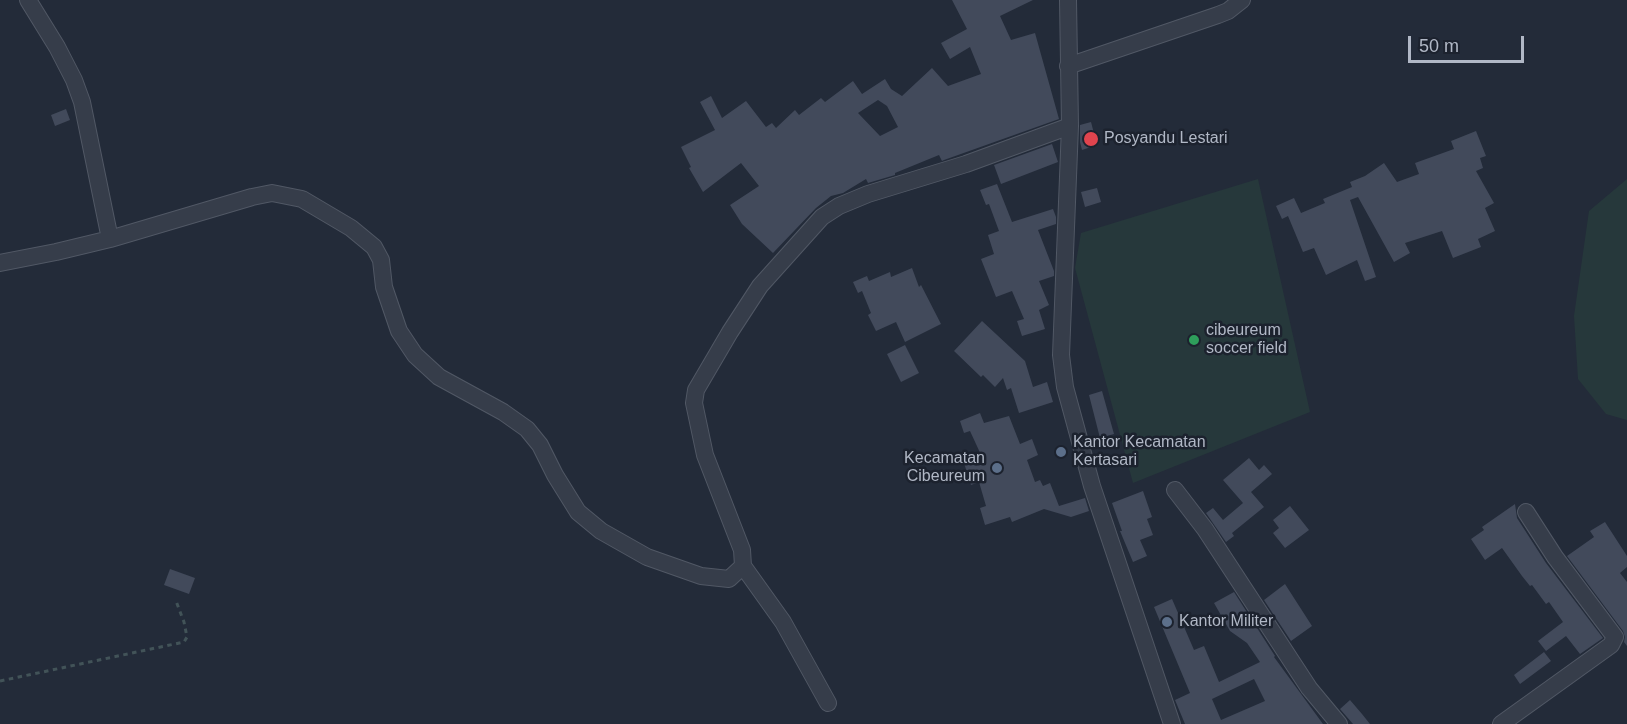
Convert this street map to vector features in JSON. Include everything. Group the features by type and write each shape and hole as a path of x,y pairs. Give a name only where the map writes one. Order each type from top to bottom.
{"street":[{"path":"28,0 57,47 74,80 82,102 110,239"},
{"path":"1068,0 1070,126 1061,355 1065,387 1092,486 1172,724"},
{"path":"1068,66 1218,15 1228,11 1242,0"},
{"path":"828,703 783,622 743,566 742,550 705,455 694,402 696,390 760,286 822,217 839,206 868,194 966,164 1070,126"},
{"path":"0,263 110,239 252,197 272,193 302,199 351,228 374,247 381,260 384,287 399,332 415,355 439,377 503,412 528,429 540,445 578,512 601,531 646,557 700,576 729,579 743,566"},
{"path":"1175,490 1205,529 1309,688 1339,724"},
{"path":"1500,724 1611,645 1615,637 1555,557 1526,512"}],"path":[{"path":"0,681 184,642 187,638 184,621 176,601"}],"shaded area":[{"name":"cibeureum soccer field","path":"1258,179 1310,412 1133,483 1075,268 1081,233"},
{"path":"1627,179 1627,420 1606,414 1578,379 1574,316 1589,211"}],"building":[{"path":"952,0 1033,0 1000,16 1011,40 1035,33 1059,119 942,161 939,155 895,173 895,175 868,183 866,179 843,193 831,196 816,208 773,253 742,224 730,205 759,186 741,163 703,192 689,168 691,167 681,147 715,130 700,102 711,96 722,118 746,101 766,127 772,123 776,128 795,110 799,115 821,98 825,102 853,81 862,94 885,79 891,89 902,96 932,68 948,86 981,74 970,47 950,59 941,43 967,29","holes":["878,100 887,106 898,127 880,136 858,113"]},
{"path":"66,109 70,120 55,126 51,115"},
{"path":"1091,122 1097,145 1082,150 1080,125"},
{"path":"1476,131 1486,156 1480,158 1483,168 1476,171 1494,203 1485,208 1495,231 1478,239 1481,247 1453,258 1442,231 1405,243 1410,253 1394,262 1358,197 1350,200 1376,277 1365,281 1357,260 1326,275 1314,248 1303,252 1288,216 1282,219 1276,206 1294,198 1301,213 1325,203 1323,199 1352,187 1350,182 1365,176 1384,163 1397,182 1419,174 1415,163 1454,149 1451,141"},
{"path":"1052,144 1058,162 1001,184 994,165"},
{"path":"997,184 1012,222 1053,209 1056,217 1056,224 1038,230 1054,271 1054,276 1039,281 1049,305 1039,310 1045,329 1022,336 1017,321 1024,319 1012,291 996,297 981,259 994,254 988,235 999,231 989,204 986,205 980,190"},
{"path":"1097,188 1101,202 1085,207 1081,192"},
{"path":"912,268 919,287 921,285 941,324 905,342 896,322 876,331 868,315 871,313 862,291 858,293 853,282 867,276 869,281 890,272 891,277"},
{"path":"982,321 1025,361 1033,387 1047,382 1053,402 1019,413 1011,388 1007,390 1003,378 995,387 954,351"},
{"path":"905,345 919,373 901,382 887,354"},
{"path":"1102,391 1114,434 1100,438 1089,395"},
{"path":"980,413 984,423 1009,416 1020,444 1032,439 1038,455 1027,460 1035,482 1040,480 1043,486 1050,483 1059,506 1085,498 1089,511 1071,517 1044,509 1012,522 1010,517 985,525 980,508 986,506 979,482 971,485 964,463 982,457 970,431 964,433 960,421"},
{"path":"1249,458 1259,470 1264,465 1272,474 1251,492 1264,507 1232,533 1234,536 1226,542 1206,513 1213,508 1223,520 1243,503 1223,480"},
{"path":"1143,491 1152,517 1147,519 1153,535 1140,540 1147,556 1133,562 1120,531 1122,531 1112,503"},
{"path":"1515,504 1517,518 1546,563 1603,638 1580,654 1566,636 1546,651 1538,641 1563,622 1549,602 1546,604 1532,585 1530,586 1502,548 1485,560 1471,539 1484,530 1482,527"},
{"path":"1290,506 1309,530 1285,548 1273,533 1279,528 1273,520"},
{"path":"1605,522 1627,556 1627,567 1620,573 1627,582 1627,646 1624,642 1623,631 1567,556 1594,537 1590,531"},
{"path":"170,569 195,578 189,594 164,585"},
{"path":"1285,584 1312,626 1291,641 1264,600"},
{"path":"1234,592 1274,657 1323,724 1185,724 1175,700 1190,693 1154,607 1172,599 1194,650 1204,646 1219,682 1260,662 1247,643 1230,631 1214,603","holes":["1254,679 1265,701 1221,720 1212,699"]},
{"path":"1544,652 1551,661 1520,684 1514,675"},
{"path":"1350,700 1370,724 1353,724 1340,709"}],"place":[{"name":"Posyandu Lestari","path":"1091,139"},
{"name":"cibeureum soccer field","path":"1194,340"},
{"name":"Kantor Kecamatan Kertasari","path":"1061,452"},
{"name":"Kecamatan Cibeureum","path":"997,468"},
{"name":"Kantor Militer","path":"1167,622"}]}
